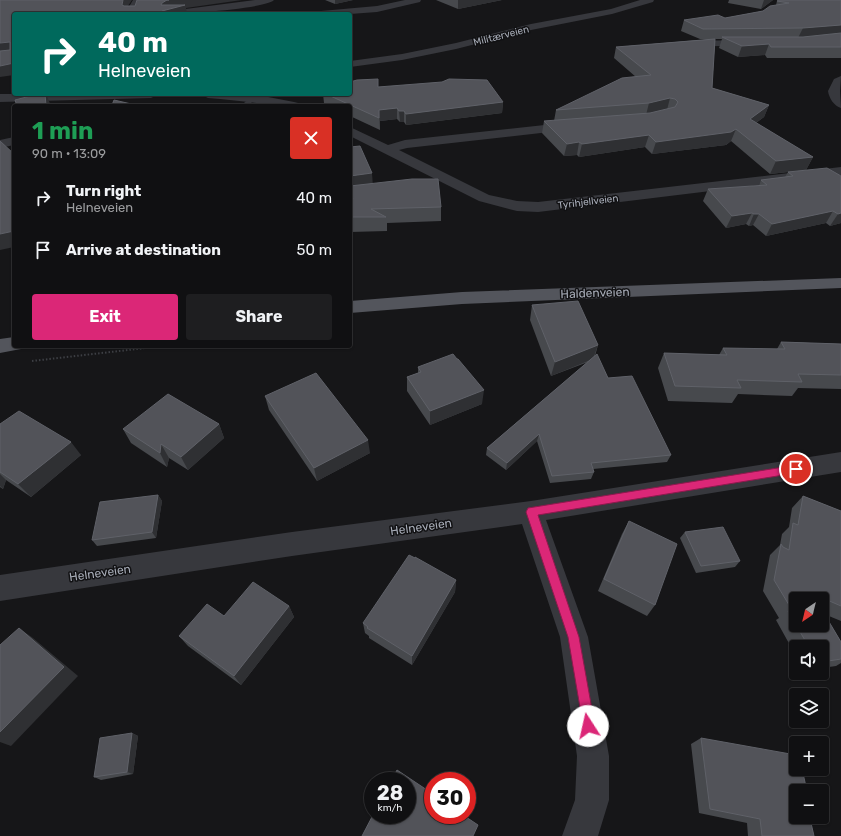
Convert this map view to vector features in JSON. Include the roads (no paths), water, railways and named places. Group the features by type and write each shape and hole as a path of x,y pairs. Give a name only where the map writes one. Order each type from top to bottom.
{"main road":[{"name":"Haldenveien","path":"352,306 462,298 841,283"},
{"path":"0,346 12,344"}],"street":[{"path":"132,12 137,0"},
{"path":"186,12 270,0"},
{"path":"343,12 377,9 417,0"},
{"name":"Militærveien","path":"352,64 402,57 456,46 531,27 612,11 650,0"},
{"path":"671,45 760,43"},
{"path":"841,79 834,84 833,91 835,98 841,104"},
{"path":"0,98 84,96"},
{"path":"115,104 125,96"},
{"path":"230,96 253,98 284,104"},
{"path":"389,149 405,144 586,125"},
{"name":"Tyrihjellveien","path":"352,132 389,149 484,198 499,203 517,206 538,207 841,171"},
{"path":"0,144 12,141"},
{"path":"425,185 454,182"},
{"name":"Helneveien","path":"0,588 292,544 531,512 841,462"},
{"path":"531,512 574,637 594,756 592,800 580,836"}],"lane":[{"path":"246,104 253,98"}]}
